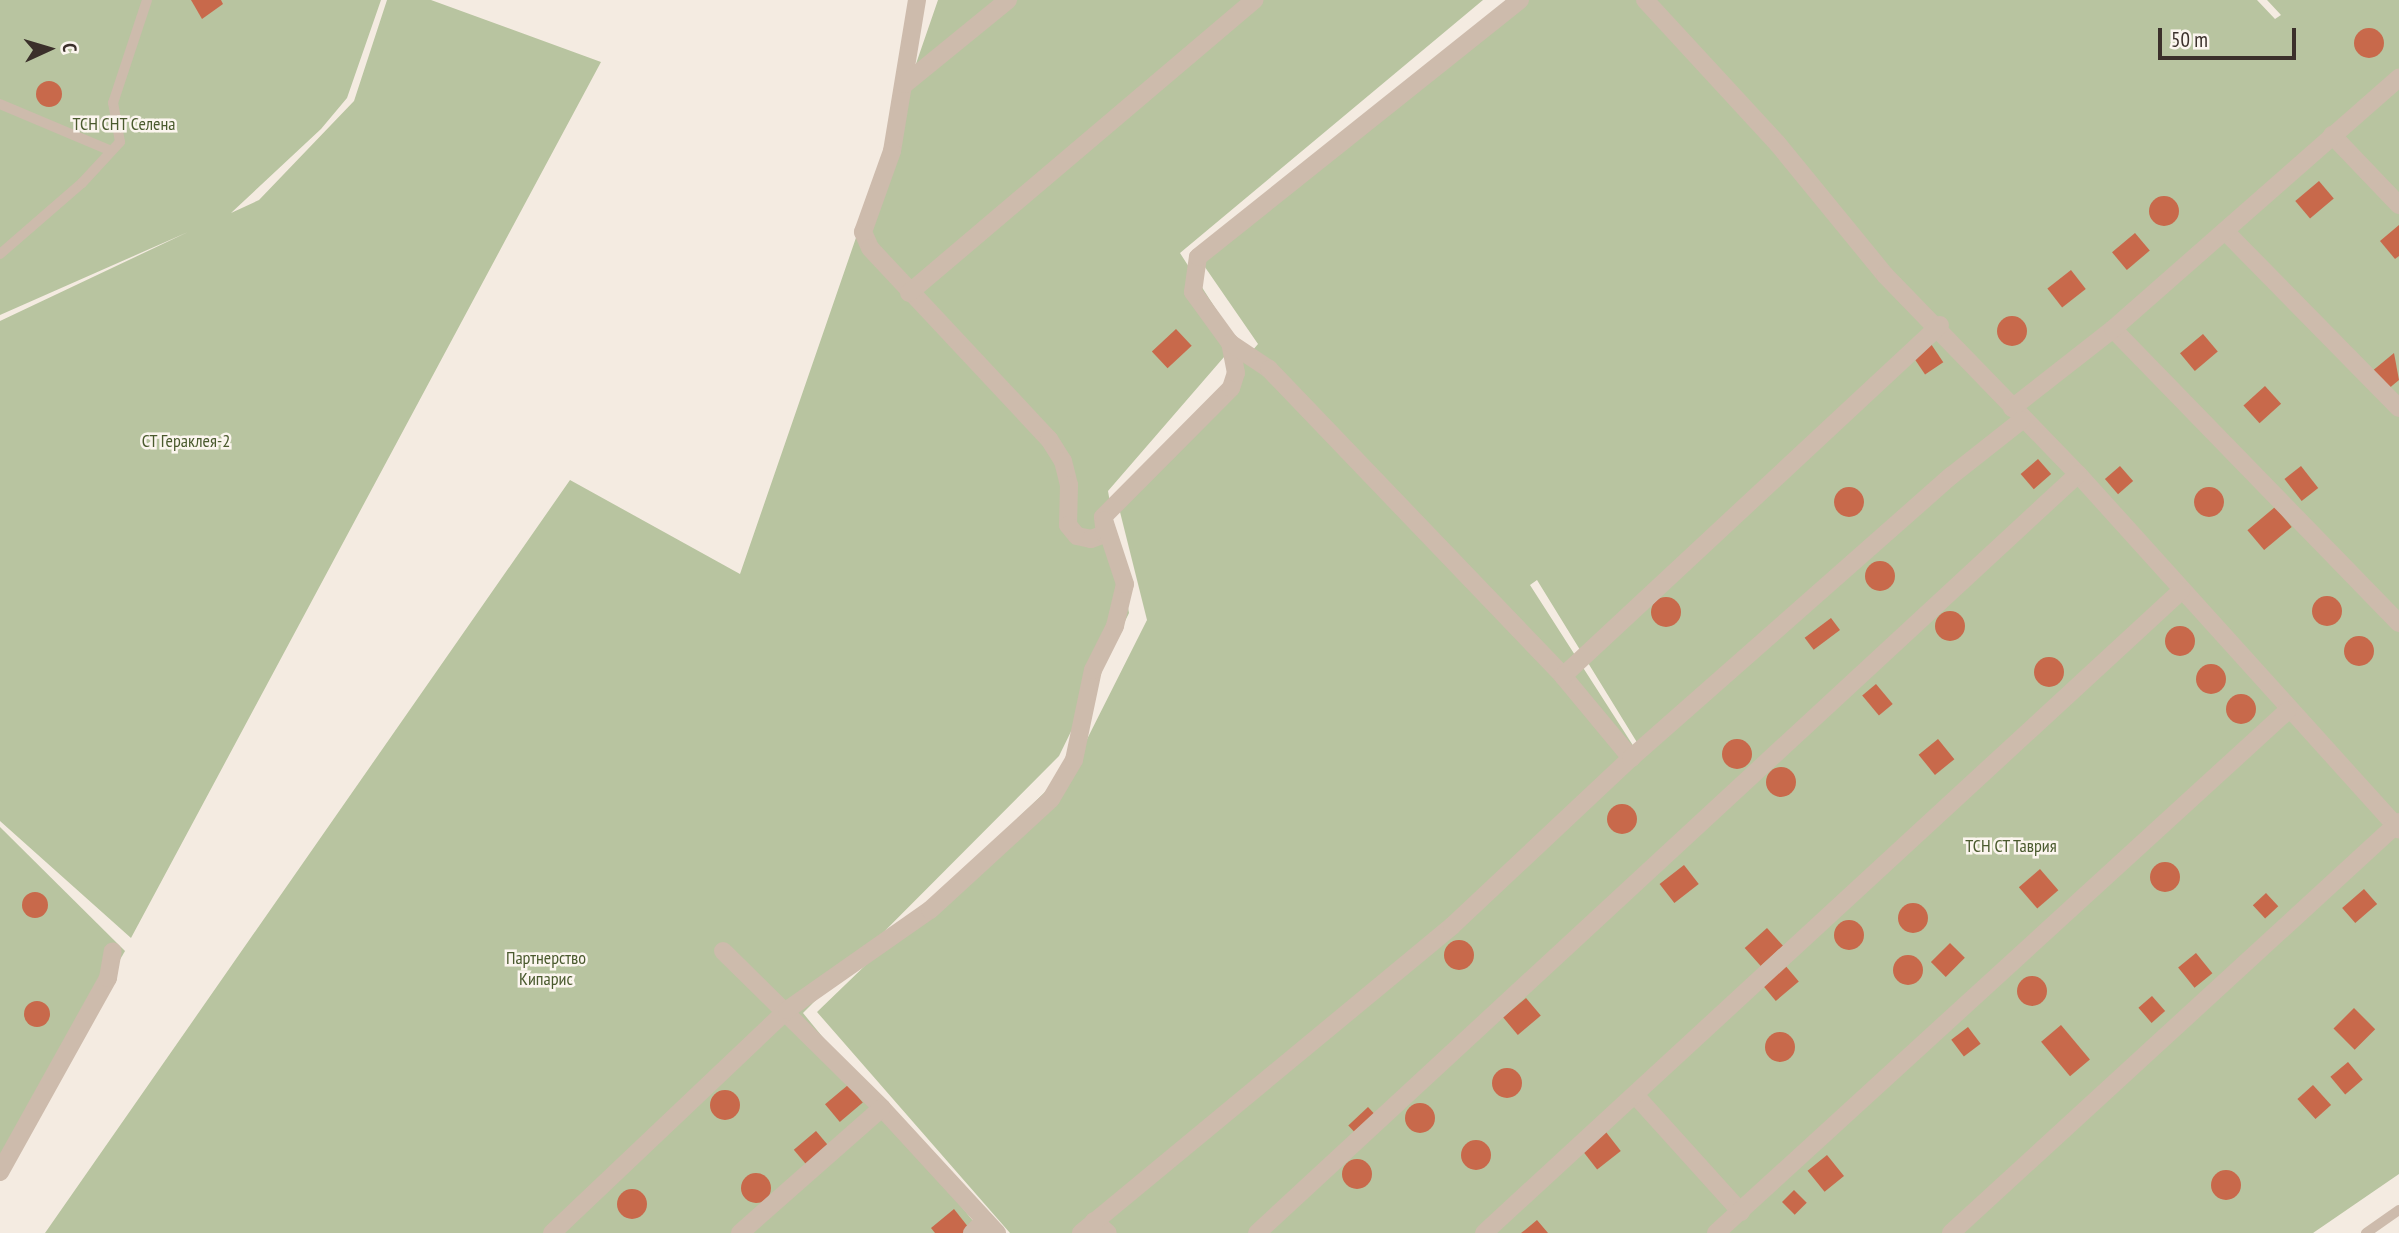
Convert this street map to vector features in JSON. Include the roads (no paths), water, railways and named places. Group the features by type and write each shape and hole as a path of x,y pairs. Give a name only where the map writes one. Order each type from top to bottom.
{"street":[{"path":"917,0 892,151 863,232 870,248 909,293 1049,439 1066,473 1066,518 1072,531 1084,539 1104,534 1103,517 1231,388 1236,373 1230,343"},
{"path":"905,84 1008,0"},
{"path":"909,293 1255,0"},
{"path":"1520,0 1198,257 1193,292 1230,343 1269,369 1563,676 1630,758"},
{"path":"1645,0 1777,143 1885,275 1940,325 2017,414 2078,474 2287,711 2398,825 1951,1233"},
{"path":"1095,1229 1452,926 1630,758 1951,476 2113,328 2399,78"},
{"path":"2332,135 2399,205"},
{"path":"2225,231 2399,408"},
{"path":"1563,676 1940,325"},
{"path":"2113,328 2399,623"},
{"path":"1257,1233 2078,474"},
{"path":"552,1233 787,1010 930,910 1051,799 1074,760 1093,670 1115,625 1125,584 1103,517"},
{"path":"1484,1233 1637,1097 2181,591"},
{"path":"1716,1233 2287,711"},
{"path":"0,1172 108,978 113,951"},
{"path":"723,951 787,1010 991,1227 972,1233"},
{"path":"1637,1097 1741,1212"},
{"path":"740,1233 882,1108"}],"lane":[{"path":"0,254 82,183 109,150 120,142 113,103 147,0"},
{"path":"0,104 109,150"},
{"path":"2366,1233 2399,1210"}],"park label":[{"name":"ТСН СНТ Селена","path":"124,124"},
{"name":"СТ Гераклея-2","path":"186,441"},
{"name":"ТСН СТ Таврия","path":"2011,846"},
{"name":"Партнерство Кипарис","path":"546,969"}]}
